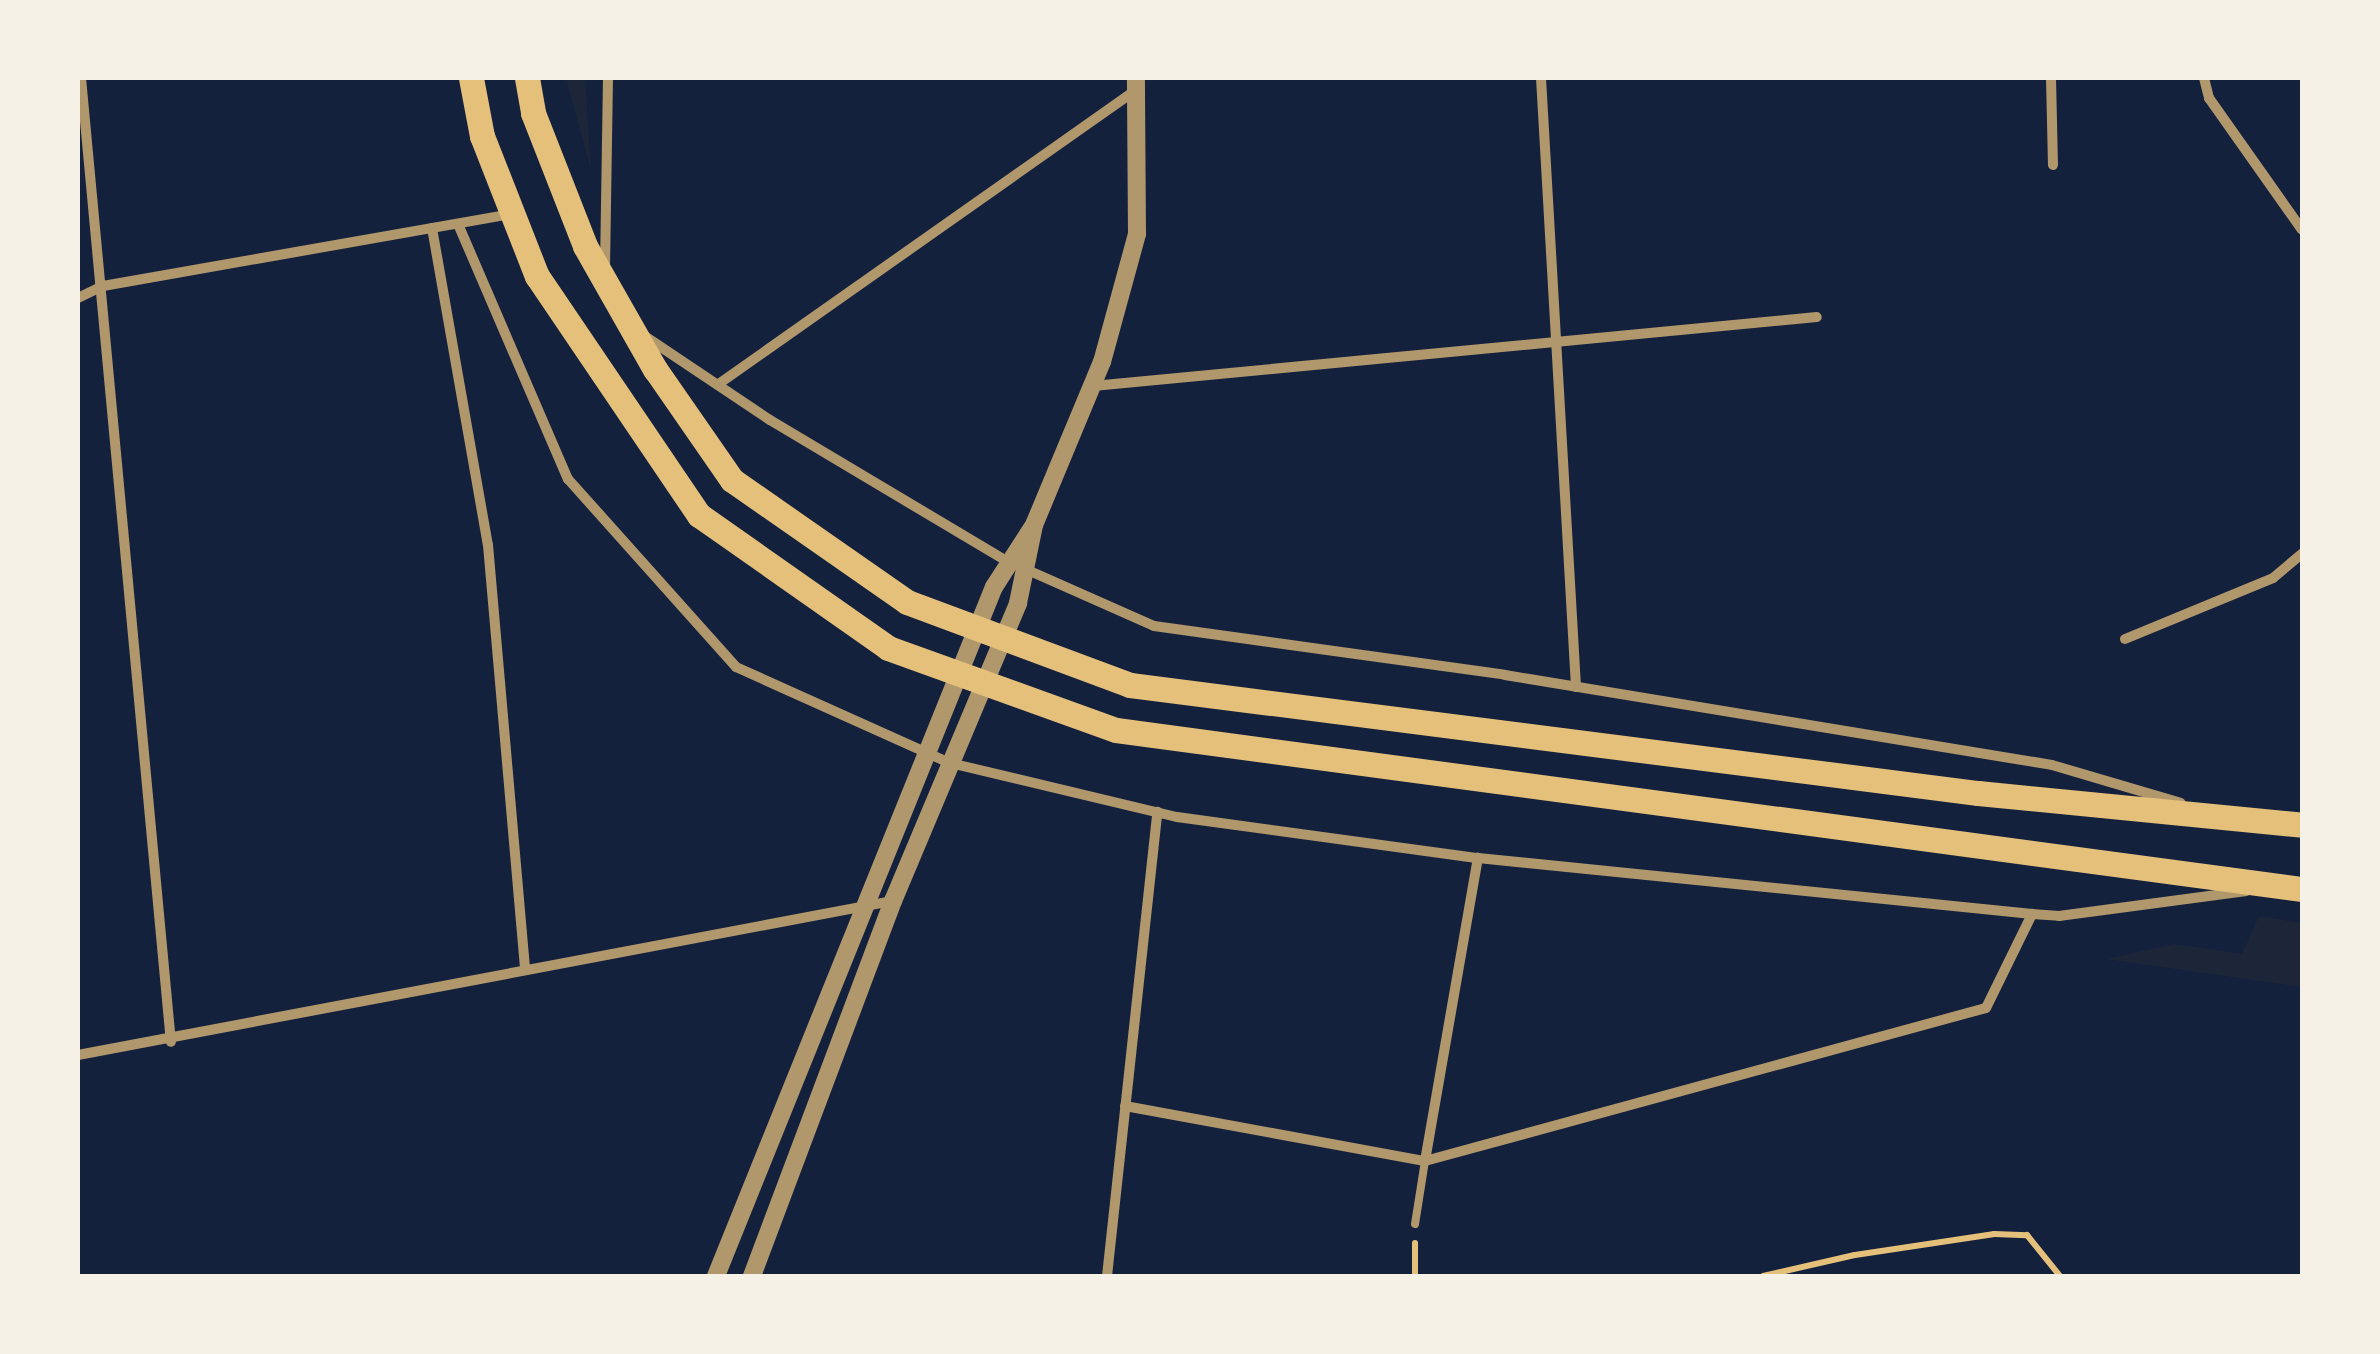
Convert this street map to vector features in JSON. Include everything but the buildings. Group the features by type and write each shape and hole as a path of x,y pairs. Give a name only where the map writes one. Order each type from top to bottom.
{"main road":[{"path":"471,78 482,136 537,276 698,515 888,648 1116,730 2292,888"},
{"path":"527,78 533,112 605,284 732,480 907,602 1130,685 1978,794 2216,813 2302,826"}],"street":[{"path":"81,78 170,1042"},
{"path":"605,284 608,78"},
{"path":"1541,78 1552,342 1576,687"},
{"path":"2052,78 2053,166"},
{"path":"2204,78 2209,98 2302,230"},
{"path":"720,383 1136,84"},
{"path":"752,1276 893,901 1018,603 1028,573 1034,525 1092,386 1137,234 1136,84"},
{"path":"78,298 103,286 512,214"},
{"path":"458,224 568,479 736,667 950,763 1157,812 1478,858 2032,914 2060,916 2292,888"},
{"path":"432,228 488,545 525,967"},
{"path":"1092,386 1817,318"},
{"path":"632,328 720,383 770,420 1005,560 1154,626 1576,687 2052,765 2216,813"},
{"path":"716,1276 860,910 943,722 1005,560 1034,525"},
{"path":"2125,638 2273,578 2302,554"},
{"path":"1107,1276 1157,812"},
{"path":"1426,1161 1478,858"},
{"path":"78,1054 170,1042 525,967 860,910 893,901"},
{"path":"1125,1106 1426,1161 1986,1008 2032,914"}],"lane":[{"path":"1415,1224 1426,1161"}],"path":[{"path":"1415,1224 1415,1276"},
{"path":"1763,1276 1855,1254 1994,1234 2027,1236 2060,1276"}],"shaded area":[{"path":"566,78 585,78 591,170"},
{"path":"2259,916 2302,923 2302,987 2106,959 2174,944 2242,954"}]}
